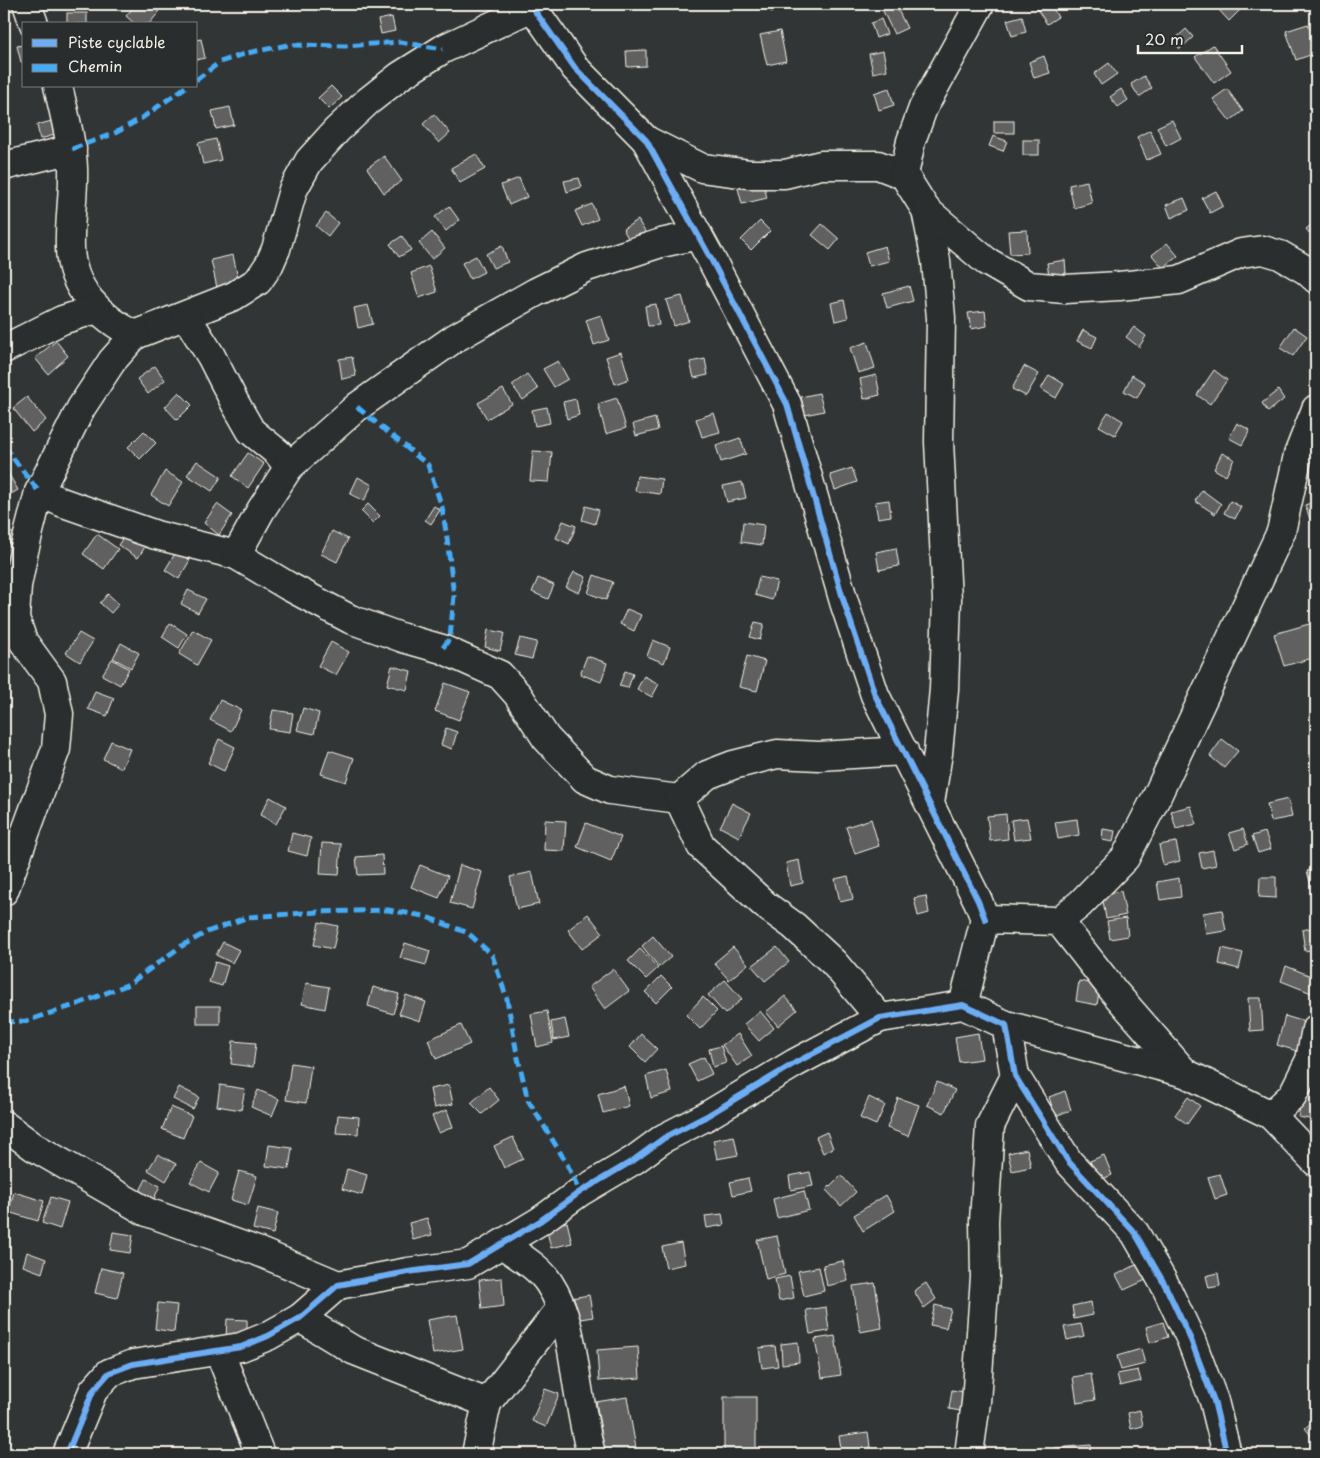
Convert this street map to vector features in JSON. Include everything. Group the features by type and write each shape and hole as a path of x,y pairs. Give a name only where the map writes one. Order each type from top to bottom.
{"street":[{"path":"27,4 33,22"},
{"path":"904,175 911,141 923,108 980,4"},
{"path":"4,891 56,750 59,714 52,681 23,641 16,618 17,586 39,492 81,408 112,361 135,335 234,296 258,281 269,265 276,249 293,190 309,160 367,102 400,76 443,49 531,5 575,68 646,140 787,404 844,602 875,695 978,901 984,919 964,1005"},
{"path":"58,88 72,149 70,251 74,272 83,291 97,309 117,326 135,335"},
{"path":"646,140 702,168 749,174 785,174 821,165 878,165 904,175 926,210 986,261 1029,286 1074,289 1179,280 1242,253 1263,250 1280,255 1316,278"},
{"path":"4,166 72,149"},
{"path":"926,210 936,261 941,318 939,442 947,600 944,689 938,753 930,803"},
{"path":"236,555 261,510 289,467 357,407 455,338 536,292 587,267 662,243 698,235"},
{"path":"4,349 62,320 97,309"},
{"path":"186,316 211,356 251,432 278,453 289,467"},
{"path":"984,919 1059,920 1080,904 1125,858 1281,532 1298,455 1316,409"},
{"path":"39,492 61,502 156,535 236,555 288,586 350,619 403,638 442,649 500,675 518,695 546,738 585,779 610,790 679,799 707,775 733,765 777,754 819,756 904,751"},
{"path":"679,799 700,846 765,905 794,926 834,963 880,1018"},
{"path":"1059,920 1116,994 1185,1073"},
{"path":"67,1454 93,1391 109,1372 133,1364 241,1347 268,1336 300,1318 338,1285 408,1272 468,1264 540,1221 580,1192 634,1160 664,1138 705,1117 795,1062 880,1018 964,1005 1006,1024 1185,1073 1271,1115 1316,1162"},
{"path":"1006,1024 1015,1076 1068,1161 1135,1233 1166,1285 1191,1340 1214,1401 1227,1454"},
{"path":"1271,1115 1308,1079 1316,1030"},
{"path":"969,1454 976,1402 984,1278 984,1220 990,1126 1015,1076"},
{"path":"4,1125 34,1146 147,1212 257,1251 338,1285"},
{"path":"502,1244 539,1271 549,1282 561,1308 573,1353 582,1413 592,1454"},
{"path":"476,1454 487,1403 561,1308"},
{"path":"300,1318 353,1350 487,1403"},
{"path":"219,1351 260,1454"}],"building":[{"path":"136,4 151,4 159,12 151,22 133,22 126,16"},
{"path":"770,4 797,4 797,7 771,12"},
{"path":"895,4 907,28 894,34 882,9"},
{"path":"1045,4 1050,4 1058,17 1047,24 1037,9"},
{"path":"1223,4 1234,4 1240,10 1229,21 1218,9"},
{"path":"67,13 87,13 87,22 67,22"},
{"path":"1022,16 1026,32 1012,36 1007,20"},
{"path":"392,17 395,31 381,34 378,20"},
{"path":"881,19 887,34 876,38 871,23"},
{"path":"1308,24 1316,53 1296,60 1286,31"},
{"path":"1186,29 1193,37 1180,49 1173,41"},
{"path":"780,31 786,61 767,65 760,35"},
{"path":"201,39 205,58 198,60 198,40"},
{"path":"22,45 22,62 21,62 17,46"},
{"path":"1213,45 1231,71 1214,83 1195,57"},
{"path":"646,50 646,66 627,67 626,51"},
{"path":"883,51 887,70 873,73 869,54"},
{"path":"1044,56 1050,73 1034,78 1029,62"},
{"path":"1109,63 1117,74 1101,85 1094,74"},
{"path":"1144,76 1152,88 1139,97 1131,84"},
{"path":"331,86 342,97 329,109 318,98"},
{"path":"889,88 894,105 879,110 874,93"},
{"path":"1121,89 1128,100 1118,107 1110,97"},
{"path":"1227,89 1243,111 1230,121 1213,99"},
{"path":"4,105 8,124 4,125"},
{"path":"230,107 234,125 216,129 212,111"},
{"path":"434,114 450,133 439,143 423,124"},
{"path":"55,120 58,134 40,139 37,125"},
{"path":"1172,120 1181,138 1166,146 1157,127"},
{"path":"994,121 1014,121 1014,133 994,133"},
{"path":"1150,130 1161,154 1147,160 1137,137"},
{"path":"993,136 1007,141 1003,151 989,146"},
{"path":"216,139 221,160 203,164 198,143"},
{"path":"1023,140 1039,140 1039,155 1023,155"},
{"path":"476,154 485,169 460,183 451,168"},
{"path":"384,156 402,181 384,193 367,168"},
{"path":"519,178 527,197 509,205 501,185"},
{"path":"579,178 582,187 567,192 564,181"},
{"path":"1087,181 1092,203 1074,208 1069,185"},
{"path":"763,182 767,198 742,204 738,188"},
{"path":"1216,191 1223,206 1210,213 1202,198"},
{"path":"1184,198 1189,210 1171,218 1166,205"},
{"path":"592,204 598,219 582,226 575,211"},
{"path":"449,206 459,220 446,231 435,217"},
{"path":"326,213 338,223 328,236 316,226"},
{"path":"638,220 648,237 632,245 623,229"},
{"path":"760,221 770,231 751,250 741,240"},
{"path":"1316,221 1316,241 1306,229"},
{"path":"822,224 839,239 830,250 812,235"},
{"path":"1027,230 1028,253 1010,254 1008,231"},
{"path":"432,232 445,248 432,259 419,243"},
{"path":"402,236 411,250 399,257 390,244"},
{"path":"1167,243 1178,256 1163,268 1152,255"},
{"path":"502,246 508,262 493,268 486,254"},
{"path":"885,246 889,261 869,266 865,252"},
{"path":"233,255 239,283 217,288 211,260"},
{"path":"476,256 484,272 470,279 462,263"},
{"path":"1065,260 1066,273 1049,276 1047,263"},
{"path":"429,266 437,292 419,298 411,273"},
{"path":"909,286 913,301 887,308 883,293"},
{"path":"682,296 689,321 674,326 666,300"},
{"path":"844,300 848,318 835,321 831,303"},
{"path":"656,304 659,325 648,326 645,306"},
{"path":"368,305 373,324 358,328 354,308"},
{"path":"985,311 987,326 971,329 968,313"},
{"path":"601,315 609,340 594,345 586,320"},
{"path":"1134,327 1146,336 1139,347 1126,337"},
{"path":"1294,327 1307,336 1293,356 1280,348"},
{"path":"1083,330 1097,337 1092,348 1077,341"},
{"path":"56,341 68,356 48,374 35,358"},
{"path":"867,342 875,368 858,373 850,348"},
{"path":"621,352 629,379 615,384 606,357"},
{"path":"352,357 356,376 342,379 339,359"},
{"path":"705,359 708,375 694,378 690,362"},
{"path":"558,361 568,379 554,387 543,369"},
{"path":"155,366 165,380 148,394 137,379"},
{"path":"1024,366 1039,374 1026,396 1012,389"},
{"path":"1214,370 1227,380 1210,404 1197,395"},
{"path":"527,374 538,389 523,400 512,385"},
{"path":"876,375 880,395 864,399 860,379"},
{"path":"1049,375 1064,384 1056,398 1041,389"},
{"path":"1132,375 1145,383 1137,398 1124,391"},
{"path":"503,389 512,404 487,419 478,403"},
{"path":"1278,390 1284,399 1268,412 1262,403"},
{"path":"179,392 192,405 177,420 165,407"},
{"path":"819,393 824,411 805,415 801,397"},
{"path":"27,397 46,420 32,432 13,408"},
{"path":"617,398 626,428 606,434 598,404"},
{"path":"576,399 579,415 567,419 563,402"},
{"path":"547,407 550,423 535,426 532,410"},
{"path":"1108,412 1123,421 1115,435 1099,426"},
{"path":"714,413 720,432 702,437 696,419"},
{"path":"655,418 658,430 636,436 633,424"},
{"path":"1237,423 1250,430 1242,445 1229,438"},
{"path":"144,431 156,443 140,459 128,447"},
{"path":"740,438 746,454 721,462 716,446"},
{"path":"533,451 552,452 549,482 530,481"},
{"path":"248,453 264,464 248,488 232,476"},
{"path":"1222,453 1234,459 1226,476 1214,469"},
{"path":"197,461 221,477 212,491 187,475"},
{"path":"852,468 857,482 835,490 830,475"},
{"path":"165,471 183,482 168,506 151,495"},
{"path":"8,473 18,490 4,498 4,476"},
{"path":"637,476 662,479 660,494 635,491"},
{"path":"358,477 372,485 364,501 350,494"},
{"path":"742,482 746,498 727,502 723,486"},
{"path":"1202,490 1221,504 1215,514 1195,501"},
{"path":"889,500 891,516 878,518 875,502"},
{"path":"1230,501 1241,507 1235,519 1224,513"},
{"path":"1316,501 1316,517 1310,519 1305,505"},
{"path":"217,504 232,515 219,535 204,523"},
{"path":"368,504 380,516 373,523 361,511"},
{"path":"434,506 440,510 431,524 425,520"},
{"path":"586,506 599,510 595,524 582,520"},
{"path":"563,521 576,526 569,544 556,538"},
{"path":"743,522 764,525 762,545 741,542"},
{"path":"4,527 15,535 4,550"},
{"path":"129,529 148,542 138,558 118,545"},
{"path":"332,531 348,539 337,562 321,554"},
{"path":"97,534 118,549 104,569 83,554"},
{"path":"896,548 899,566 879,570 876,552"},
{"path":"176,552 190,560 179,579 165,570"},
{"path":"574,572 586,577 579,593 566,587"},
{"path":"594,575 613,582 606,600 588,593"},
{"path":"759,577 777,581 772,600 755,595"},
{"path":"538,578 554,585 548,599 532,592"},
{"path":"188,590 206,599 198,613 181,604"},
{"path":"108,594 119,604 111,613 100,603"},
{"path":"627,609 641,615 634,631 620,624"},
{"path":"755,622 764,624 760,640 750,637"},
{"path":"1316,622 1316,657 1284,666 1274,634"},
{"path":"170,623 187,634 179,648 162,637"},
{"path":"193,630 211,640 197,665 179,654"},
{"path":"488,630 504,633 500,651 485,647"},
{"path":"79,633 93,641 80,662 66,653"},
{"path":"520,638 537,642 532,659 515,655"},
{"path":"653,640 670,647 664,663 647,656"},
{"path":"331,642 349,652 336,675 318,666"},
{"path":"121,643 139,653 131,668 113,658"},
{"path":"587,656 607,663 601,682 580,674"},
{"path":"747,656 765,661 757,691 739,687"},
{"path":"112,659 129,669 120,685 102,675"},
{"path":"392,666 411,671 407,690 387,685"},
{"path":"625,671 633,674 628,688 619,686"},
{"path":"644,676 659,684 652,697 637,689"},
{"path":"445,683 470,692 459,720 435,711"},
{"path":"95,691 114,698 107,716 88,709"},
{"path":"220,700 241,710 231,731 210,720"},
{"path":"303,708 319,713 314,734 297,730"},
{"path":"273,710 293,713 290,732 269,729"},
{"path":"446,728 457,732 452,749 441,745"},
{"path":"219,739 235,747 224,771 208,763"},
{"path":"1222,739 1238,751 1224,768 1210,756"},
{"path":"111,741 130,749 122,768 103,759"},
{"path":"329,750 354,758 346,782 321,774"},
{"path":"270,797 286,806 276,824 260,815"},
{"path":"1288,799 1292,817 1271,821 1267,804"},
{"path":"732,803 751,813 739,837 720,827"},
{"path":"1191,806 1196,824 1176,829 1171,811"},
{"path":"1006,814 1008,839 990,841 987,816"},
{"path":"1027,818 1031,838 1014,840 1011,820"},
{"path":"871,819 879,846 855,854 846,827"},
{"path":"1077,819 1079,835 1058,839 1055,822"},
{"path":"545,820 566,821 564,851 544,850"},
{"path":"586,823 621,837 611,861 577,847"},
{"path":"1103,829 1115,831 1113,842 1102,840"},
{"path":"1243,829 1248,844 1235,849 1229,833"},
{"path":"1265,832 1271,849 1258,853 1252,836"},
{"path":"292,833 311,838 307,856 288,851"},
{"path":"1176,842 1180,861 1163,865 1159,845"},
{"path":"322,843 341,844 339,875 320,874"},
{"path":"1213,850 1216,865 1202,868 1199,853"},
{"path":"382,855 383,874 358,875 356,857"},
{"path":"799,860 803,883 790,886 786,863"},
{"path":"420,865 448,876 439,898 411,887"},
{"path":"460,865 482,872 472,909 450,903"},
{"path":"1316,869 1316,883 1311,885 1307,871"},
{"path":"532,872 539,904 517,909 510,877"},
{"path":"848,876 853,899 840,902 835,879"},
{"path":"1260,877 1276,877 1276,898 1259,897"},
{"path":"1179,878 1181,897 1160,900 1157,882"},
{"path":"1121,891 1126,915 1106,919 1102,894"},
{"path":"926,896 929,913 918,916 914,898"},
{"path":"1222,910 1226,931 1206,934 1203,913"},
{"path":"588,914 603,933 582,949 568,930"},
{"path":"1126,918 1128,936 1110,939 1107,921"},
{"path":"319,922 338,926 333,949 314,945"},
{"path":"1316,927 1316,949 1305,951 1302,930"},
{"path":"653,936 671,957 659,967 642,946"},
{"path":"223,942 239,950 232,963 216,955"},
{"path":"405,943 430,951 426,965 400,958"},
{"path":"733,947 748,964 729,980 714,963"},
{"path":"777,947 789,962 765,981 752,966"},
{"path":"1222,948 1243,953 1239,969 1219,964"},
{"path":"640,949 658,968 646,979 628,961"},
{"path":"215,962 228,966 222,986 209,982"},
{"path":"1286,966 1316,978 1314,994 1281,981"},
{"path":"613,969 629,991 605,1009 589,987"},
{"path":"661,976 672,987 656,1003 645,992"},
{"path":"725,980 742,999 725,1014 708,995"},
{"path":"1079,981 1100,985 1097,1005 1076,1001"},
{"path":"306,983 329,987 325,1009 302,1004"},
{"path":"373,987 399,994 393,1014 368,1006"},
{"path":"406,995 426,1002 420,1021 399,1014"},
{"path":"785,996 797,1010 778,1026 766,1012"},
{"path":"703,997 717,1011 700,1029 686,1015"},
{"path":"1248,998 1261,998 1263,1030 1250,1031"},
{"path":"197,1006 220,1006 220,1024 197,1024"},
{"path":"547,1011 553,1043 537,1047 531,1014"},
{"path":"760,1011 774,1028 759,1041 744,1024"},
{"path":"1285,1016 1305,1022 1297,1051 1277,1045"},
{"path":"565,1019 569,1037 554,1040 551,1022"},
{"path":"461,1025 470,1044 436,1059 428,1040"},
{"path":"978,1033 982,1059 959,1062 955,1037"},
{"path":"641,1034 657,1049 645,1062 630,1047"},
{"path":"738,1034 752,1056 737,1066 722,1045"},
{"path":"233,1041 256,1043 253,1067 231,1064"},
{"path":"721,1046 726,1063 713,1067 709,1049"},
{"path":"704,1057 712,1074 697,1081 688,1064"},
{"path":"291,1063 311,1066 306,1103 286,1100"},
{"path":"666,1070 672,1092 651,1098 646,1076"},
{"path":"937,1082 955,1090 944,1113 927,1105"},
{"path":"220,1085 245,1089 241,1110 217,1106"},
{"path":"449,1085 453,1104 434,1108 430,1089"},
{"path":"624,1086 629,1106 603,1113 598,1094"},
{"path":"179,1087 199,1097 193,1109 173,1099"},
{"path":"489,1087 499,1100 482,1114 471,1103"},
{"path":"1304,1089 1316,1092 1315,1120 1298,1117"},
{"path":"258,1090 279,1099 272,1116 251,1107"},
{"path":"1065,1091 1071,1110 1055,1116 1049,1097"},
{"path":"869,1097 885,1105 876,1125 860,1118"},
{"path":"1188,1097 1200,1106 1187,1124 1175,1115"},
{"path":"898,1098 919,1105 908,1136 887,1128"},
{"path":"171,1107 192,1116 183,1138 162,1129"},
{"path":"447,1110 453,1127 439,1133 432,1116"},
{"path":"338,1115 359,1117 358,1134 336,1133"},
{"path":"827,1132 833,1148 823,1153 816,1137"},
{"path":"734,1136 738,1155 717,1159 713,1140"},
{"path":"513,1137 523,1159 504,1168 494,1146"},
{"path":"269,1145 292,1148 289,1169 266,1166"},
{"path":"1027,1149 1031,1167 1012,1171 1008,1153"},
{"path":"158,1154 176,1164 166,1181 148,1170"},
{"path":"1104,1155 1112,1175 1098,1181 1090,1161"},
{"path":"201,1163 219,1173 209,1192 190,1182"},
{"path":"347,1169 367,1175 362,1195 342,1189"},
{"path":"239,1171 257,1176 248,1205 231,1200"},
{"path":"810,1172 813,1186 791,1190 789,1176"},
{"path":"1220,1174 1227,1195 1215,1199 1208,1177"},
{"path":"841,1175 856,1192 841,1206 826,1190"},
{"path":"748,1178 751,1191 733,1195 730,1182"},
{"path":"146,1179 160,1186 151,1205 137,1197"},
{"path":"804,1191 809,1210 777,1218 773,1199"},
{"path":"14,1192 44,1201 38,1221 8,1212"},
{"path":"886,1195 895,1211 863,1231 854,1215"},
{"path":"51,1197 68,1202 60,1229 42,1223"},
{"path":"258,1208 278,1213 273,1234 253,1229"},
{"path":"722,1214 724,1225 707,1228 705,1216"},
{"path":"427,1218 432,1235 413,1240 409,1223"},
{"path":"567,1222 572,1243 551,1248 546,1227"},
{"path":"113,1232 133,1235 130,1253 110,1250"},
{"path":"777,1236 785,1274 766,1279 757,1240"},
{"path":"681,1243 685,1264 666,1268 662,1247"},
{"path":"27,1252 46,1259 42,1273 23,1266"},
{"path":"843,1261 848,1281 827,1286 823,1265"},
{"path":"1140,1263 1148,1279 1124,1290 1116,1275"},
{"path":"819,1267 824,1291 804,1296 798,1271"},
{"path":"101,1268 123,1273 117,1298 95,1293"},
{"path":"1218,1273 1220,1286 1209,1288 1206,1276"},
{"path":"790,1276 794,1298 779,1301 775,1279"},
{"path":"502,1278 504,1306 482,1309 479,1280"},
{"path":"875,1283 882,1328 860,1332 853,1286"},
{"path":"926,1283 936,1299 924,1308 914,1291"},
{"path":"589,1295 593,1317 568,1321 565,1299"},
{"path":"1091,1302 1093,1315 1074,1319 1072,1306"},
{"path":"158,1303 177,1305 174,1332 155,1329"},
{"path":"935,1305 951,1309 946,1328 930,1325"},
{"path":"826,1307 829,1331 810,1334 806,1310"},
{"path":"457,1315 463,1349 433,1354 427,1320"},
{"path":"227,1319 247,1320 247,1339 226,1337"},
{"path":"1163,1322 1168,1337 1150,1343 1146,1327"},
{"path":"1081,1324 1084,1336 1067,1340 1064,1327"},
{"path":"835,1336 841,1375 822,1378 815,1339"},
{"path":"798,1342 799,1362 782,1364 781,1344"},
{"path":"775,1346 778,1366 762,1368 759,1348"},
{"path":"638,1347 640,1378 599,1381 597,1350"},
{"path":"1141,1349 1145,1364 1121,1370 1117,1356"},
{"path":"1138,1370 1141,1381 1120,1386 1117,1374"},
{"path":"1091,1374 1095,1400 1077,1403 1073,1377"},
{"path":"545,1389 559,1394 546,1427 532,1421"},
{"path":"952,1390 970,1393 967,1412 949,1409"},
{"path":"627,1397 637,1454 605,1454 596,1402"},
{"path":"724,1397 756,1397 756,1454 724,1454"},
{"path":"1140,1410 1143,1426 1131,1429 1128,1413"},
{"path":"1316,1419 1316,1442 1305,1428"},
{"path":"868,1432 871,1454 842,1454 839,1436"},
{"path":"1091,1445 1092,1454 1056,1454 1055,1448"},
{"path":"999,1448 1013,1451 1012,1454 998,1454"}],"marked path":[{"path":"198,78 220,62 247,53 288,45 345,46 400,42 443,49"},
{"path":"72,149 115,133 142,118 184,88"},
{"path":"357,407 428,465 442,507 454,596 450,638 442,649"},
{"path":"4,446 39,492"},
{"path":"4,1022 26,1021 78,1004 129,984 180,947 207,932 248,917 388,910 424,916 468,933 492,955 507,999 528,1100 566,1162 580,1192"}],"cycle path":[{"path":"530,4 575,68 646,140 787,404 844,602 875,695 978,901 985,919"},
{"path":"67,1454 93,1391 109,1373 133,1364 241,1347 268,1336 300,1318 338,1285 408,1272 468,1264 540,1221 580,1192 634,1160 664,1138 705,1117 795,1063 880,1018 963,1005 1006,1025 1015,1076 1068,1161 1135,1233 1165,1285 1191,1340 1214,1401 1227,1454"}]}
